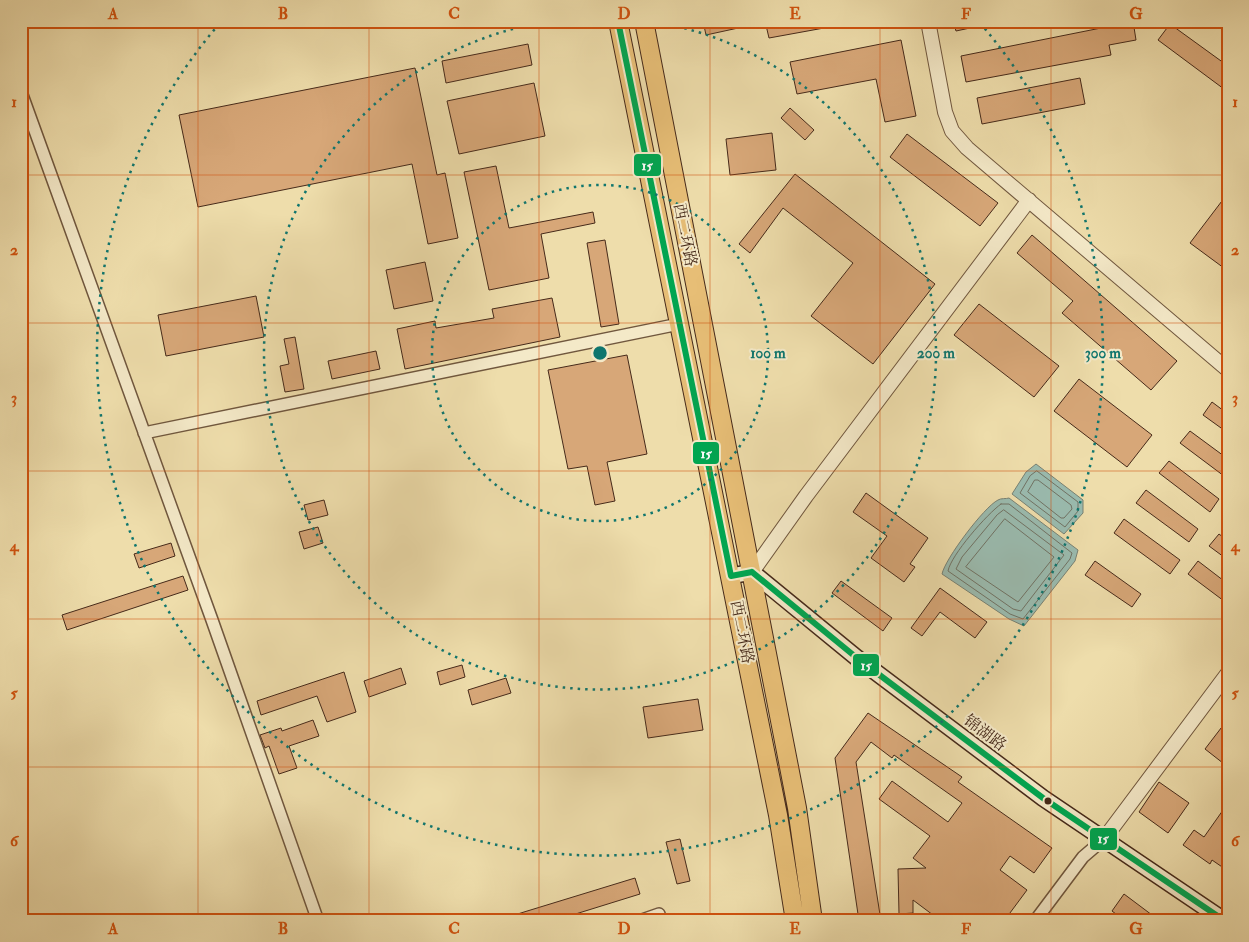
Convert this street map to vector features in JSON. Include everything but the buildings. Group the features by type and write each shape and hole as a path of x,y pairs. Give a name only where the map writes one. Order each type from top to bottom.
{"main road":[{"name":"西二环路","path":"618,21 731,576 778,815 795,921"},
{"name":"西二环路","path":"644,21 797,808 813,921"},
{"path":"679,324 702,317"},
{"path":"731,576 752,572"},
{"name":"锦湖路","path":"752,572 858,658 1043,798 1225,921"}],"street":[{"path":"928,21 945,112 952,131 967,148 1228,370"},
{"path":"21,92 273,790 318,921"},
{"path":"752,572 806,496 1029,200"},
{"path":"144,432 679,324"},
{"path":"1035,921 1083,857 1104,839 1228,673"},
{"path":"639,921 659,914"}],"water":[{"path":"1036,464 1083,500 1083,513 1064,534 1012,494 1026,472"},
{"path":"1009,498 1078,550 1075,561 1024,626 1009,619 942,574 957,546 984,512 998,500"}],"transit line":[{"name":"15","path":"618,21 731,576 752,572"},
{"name":"15","path":"752,572 857,658 1043,798 1225,921"}]}
